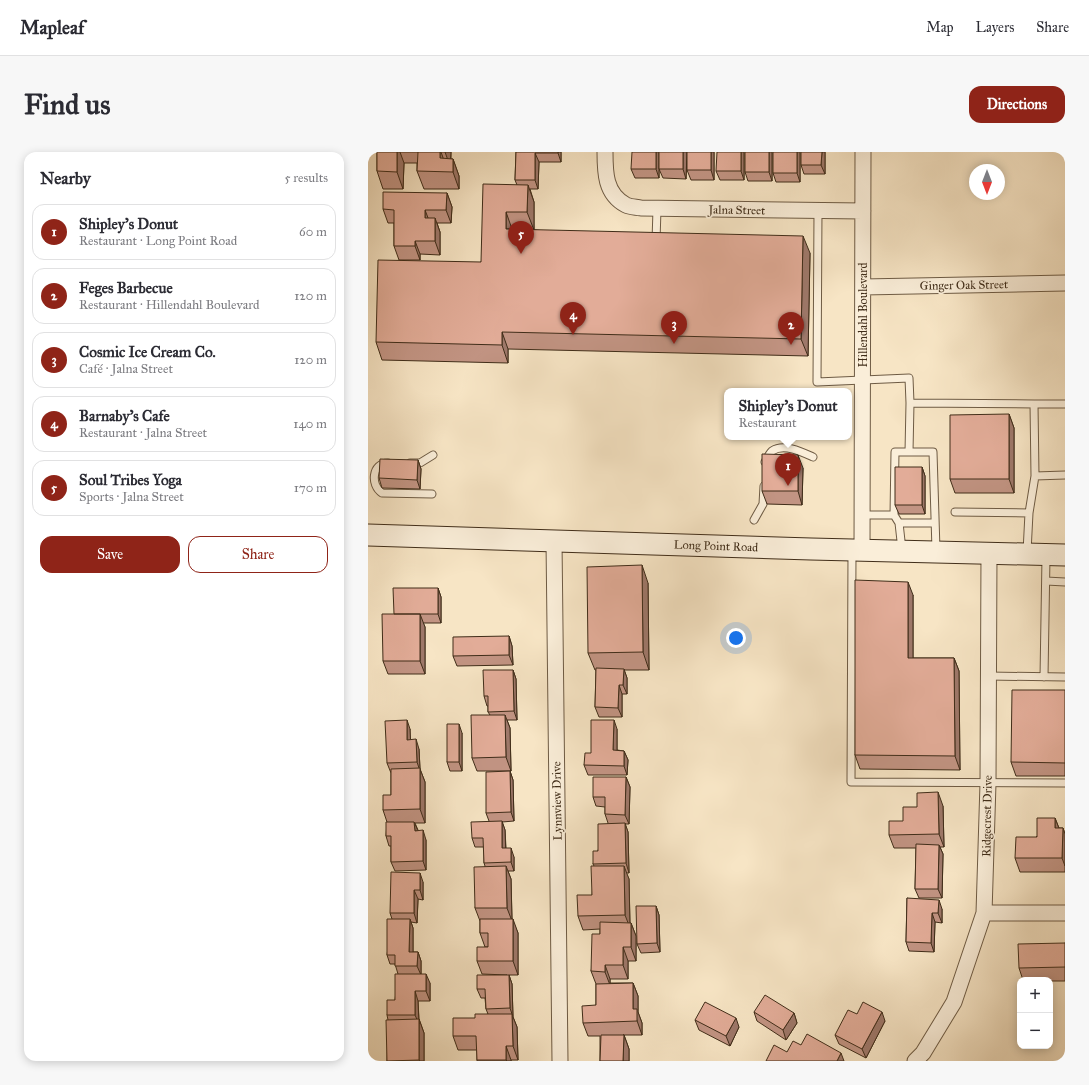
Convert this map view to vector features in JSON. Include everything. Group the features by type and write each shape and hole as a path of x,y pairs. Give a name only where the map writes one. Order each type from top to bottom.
{"main road":[{"name":"Long Point Road","path":"368,535 1046,555"}],"street":[{"name":"Jalna Street","path":"605,152 605,171 608,185 614,197 627,205 641,208 863,211"},
{"name":"Hillendahl Boulevard","path":"857,550 863,515 863,152"},
{"name":"Ginger Oak Street","path":"863,287 1065,283"},
{"name":"Lynnview Drive","path":"554,541 560,1061"},
{"name":"Ridgecrest Drive","path":"915,1061 923,1053 954,1002 984,913 988,783 989,553"},
{"path":"984,913 1065,913"}],"lane":[{"path":"656,247 658,208"},
{"path":"818,211 817,382 909,378 909,452"},
{"path":"910,403 1065,404"},
{"path":"1034,404 1035,476 1029,513 1046,555 1044,677"},
{"path":"754,520 763,504 765,462 769,454 777,449 784,448 800,451 813,457"},
{"path":"902,551 899,523 894,515 896,452 934,452 936,552"},
{"path":"432,494 382,493 377,489 374,483 374,475 377,468 385,463 420,463 434,455"},
{"path":"1035,476 1065,475"},
{"path":"955,512 1029,513"},
{"path":"863,515 894,515"},
{"path":"899,523 935,523"},
{"path":"857,550 851,782 1065,783"},
{"path":"1046,581 1065,582"},
{"path":"988,676 1065,677"}],"building":[{"path":"377,152 397,152 397,172 377,171"},
{"path":"418,152 440,152 440,158 453,159 453,172 417,171"},
{"path":"516,152 558,153 535,153 535,180 515,180"},
{"path":"632,152 656,152 656,169 631,169"},
{"path":"659,152 683,152 683,169 659,169"},
{"path":"687,152 711,152 711,170 687,170"},
{"path":"717,152 741,152 741,171 716,171"},
{"path":"745,152 769,152 769,172 745,172"},
{"path":"773,152 797,152 797,173 773,173"},
{"path":"801,152 822,152 821,165 801,165"},
{"path":"483,184 528,185 527,212 506,212 506,229 803,236 801,339 502,332 502,345 376,342 378,260 481,262"},
{"path":"383,192 447,193 446,210 425,210 425,218 435,218 435,241 415,241 415,246 394,246 394,210 383,209"},
{"path":"1009,414 1009,479 950,479 950,415"},
{"path":"762,454 798,455 798,491 762,491"},
{"path":"380,459 418,460 417,480 379,478"},
{"path":"895,467 922,467 922,505 895,505"},
{"path":"642,565 643,652 588,653 587,567"},
{"path":"855,580 908,582 908,658 954,658 955,756 855,755"},
{"path":"393,588 438,588 438,614 394,614"},
{"path":"382,614 420,614 420,661 383,661"},
{"path":"509,636 509,655 453,656 453,637"},
{"path":"596,668 624,669 623,685 619,685 618,708 595,707"},
{"path":"483,670 513,670 514,711 488,712 488,696 484,696"},
{"path":"1012,690 1065,690 1065,763 1011,762"},
{"path":"471,715 505,715 506,757 472,758"},
{"path":"407,720 407,740 416,739 417,762 387,763 385,721"},
{"path":"591,720 614,720 613,750 624,751 624,766 584,765 585,753 591,753"},
{"path":"447,724 459,724 459,762 447,762"},
{"path":"420,768 420,809 383,810 383,795 391,795 391,769"},
{"path":"510,771 511,812 486,813 486,772"},
{"path":"593,777 626,777 625,815 605,814 605,797 593,797"},
{"path":"938,792 939,834 889,835 889,821 903,821 903,807 917,807 917,793"},
{"path":"1037,818 1055,818 1055,828 1063,828 1062,858 1015,858 1016,837 1037,837"},
{"path":"502,821 502,848 511,848 511,862 484,863 483,838 472,838 471,822"},
{"path":"386,822 414,822 415,831 423,830 423,861 391,862 391,836 386,836"},
{"path":"625,823 626,863 593,864 593,851 598,851 598,824"},
{"path":"916,844 939,845 938,889 915,889"},
{"path":"506,866 507,908 475,908 474,867"},
{"path":"591,866 624,866 625,915 578,916 577,895 592,895"},
{"path":"391,872 420,873 420,890 414,890 414,913 390,913"},
{"path":"907,898 939,900 938,913 932,913 931,943 906,942"},
{"path":"636,906 656,906 657,943 637,944"},
{"path":"387,919 410,919 409,952 418,952 417,966 395,966 395,955 387,955"},
{"path":"480,919 513,919 513,961 477,961 477,947 488,947 488,933 480,933"},
{"path":"600,922 631,923 631,947 623,947 623,965 605,965 605,972 591,971 592,934 600,934"},
{"path":"1065,943 1065,967 1019,968 1018,944"},
{"path":"395,974 426,974 426,991 415,991 415,1015 387,1015 387,1000 395,1000"},
{"path":"477,975 509,975 510,1008 486,1009 485,989 477,989"},
{"path":"633,983 633,1009 637,1009 637,1021 583,1023 582,1006 596,1005 596,984"},
{"path":"765,995 794,1013 783,1030 754,1012"},
{"path":"705,1002 736,1018 726,1036 695,1020"},
{"path":"863,1002 882,1012 862,1049 835,1035 848,1010 857,1014"},
{"path":"475,1014 512,1014 513,1046 506,1046 506,1060 477,1060 476,1036 453,1036 453,1018 475,1018"},
{"path":"419,1019 419,1060 387,1061 386,1020"},
{"path":"807,1034 841,1053 837,1061 766,1061 774,1045 787,1052 793,1041 801,1045"},
{"path":"601,1035 624,1035 623,1061 600,1061"}],"place":[{"name":"Soul Tribes Yoga","path":"521,254"},
{"name":"Barnaby's Cafe","path":"573,335"},
{"name":"Cosmic Ice Cream Co.","path":"674,344"},
{"name":"Feges Barbecue","path":"791,345"},
{"name":"Shipley's Donut","path":"788,486"}]}
